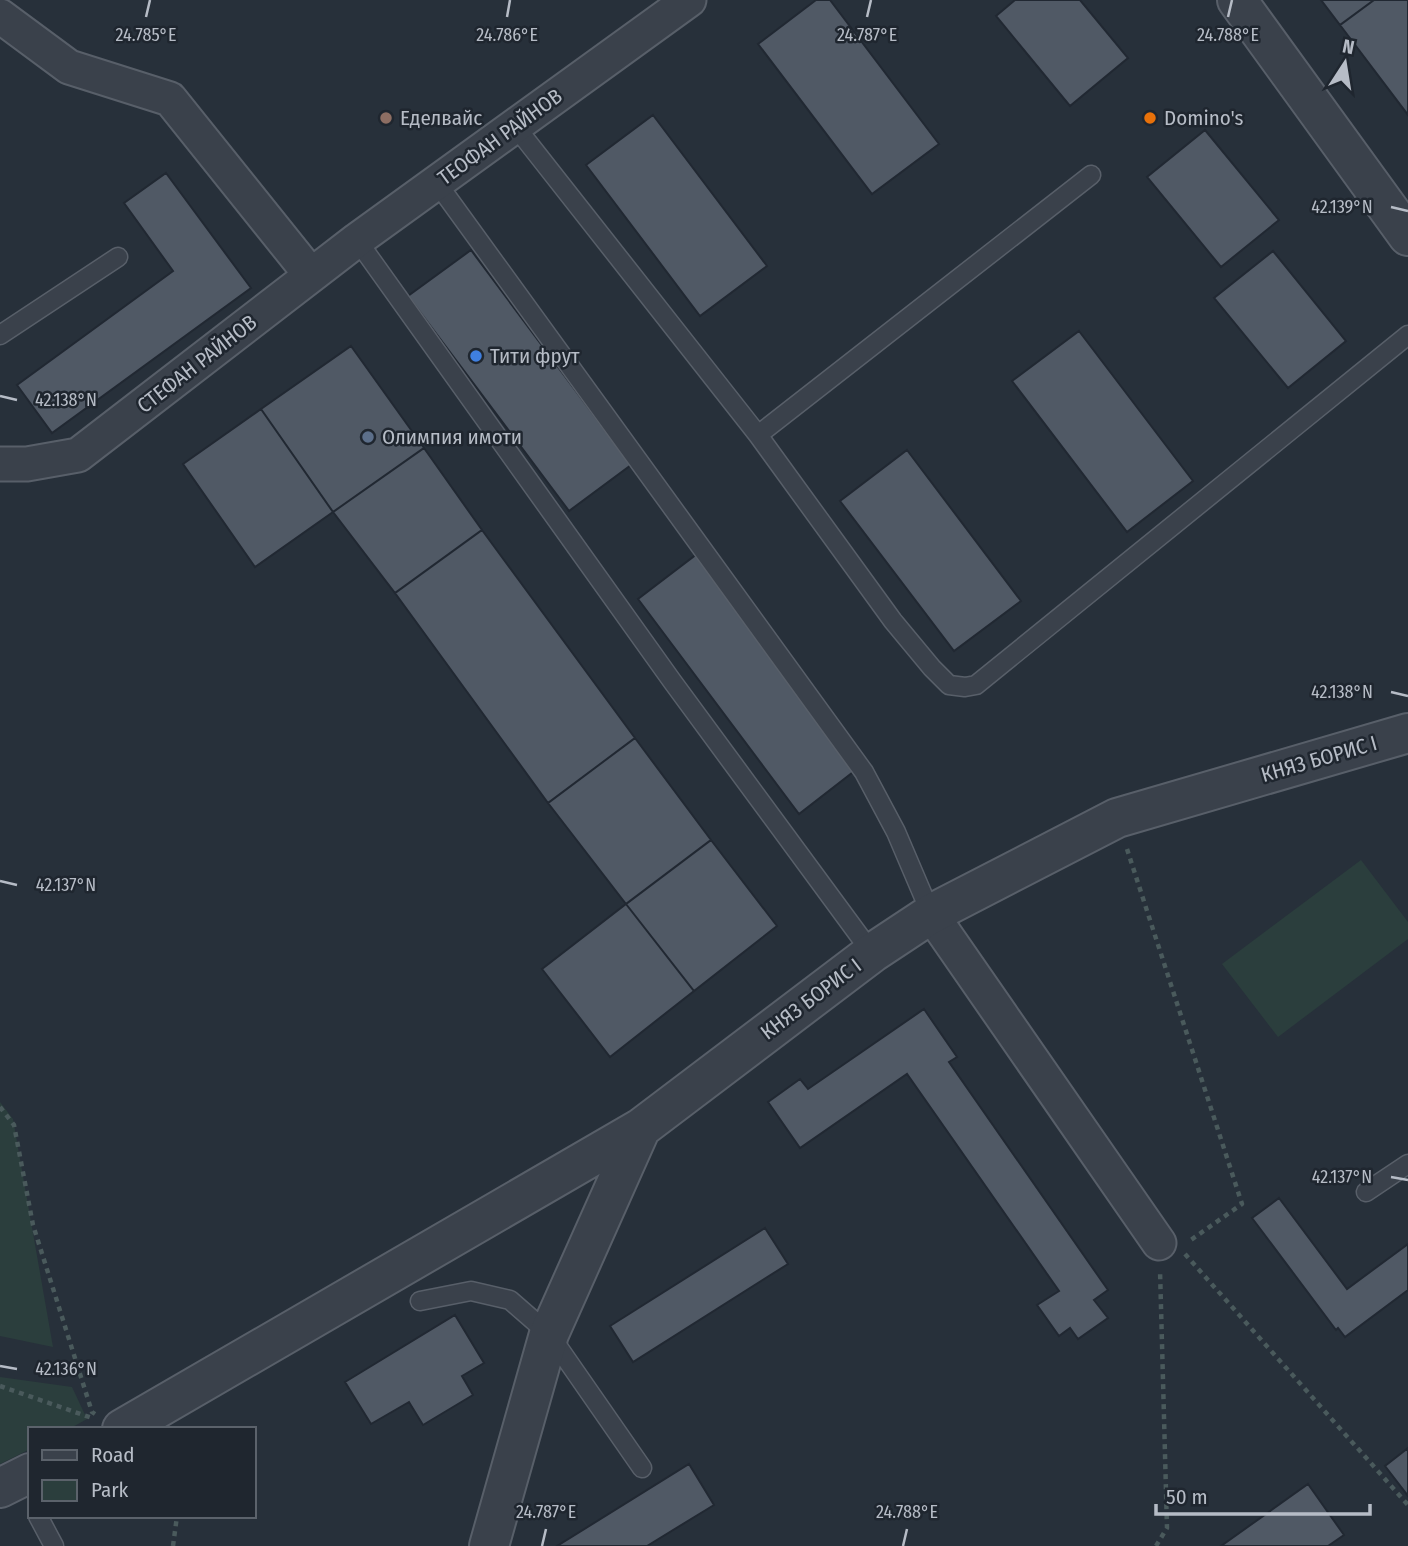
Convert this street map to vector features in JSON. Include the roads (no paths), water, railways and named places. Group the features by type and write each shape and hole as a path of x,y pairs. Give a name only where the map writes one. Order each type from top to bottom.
{"street":[{"name":"ТЕОФАН РАЙНОВ","path":"312,275 689,0"},
{"path":"1237,0 1408,236"},
{"path":"0,16 69,67 170,99 312,275"},
{"name":"СТЕФАН РАЙНОВ","path":"0,464 27,464 78,455 312,275"},
{"name":"КНЯЗ БОРИС I","path":"489,1546 550,1334 641,1128 872,953 931,914 1117,818 1408,733"},
{"path":"931,914 1158,1243"},
{"path":"125,1427 641,1128"}],"lane":[{"path":"516,126 758,435 893,621 949,685 976,685 1408,334"},
{"path":"758,435 1091,174"},
{"path":"438,183 864,772 896,832 931,914"},
{"path":"357,240 679,691 872,953"},
{"path":"0,335 118,257"},
{"path":"1366,1192 1408,1164"},
{"path":"421,1301 471,1291 510,1300 550,1334 642,1468"},
{"path":"39,1518 54,1546"}],"place":[{"name":"Еделвайс","path":"386,118"},
{"name":"Domino's","path":"1150,118"},
{"name":"Тити фрут","path":"476,356"},
{"name":"Олимпия имоти","path":"368,437"}]}
